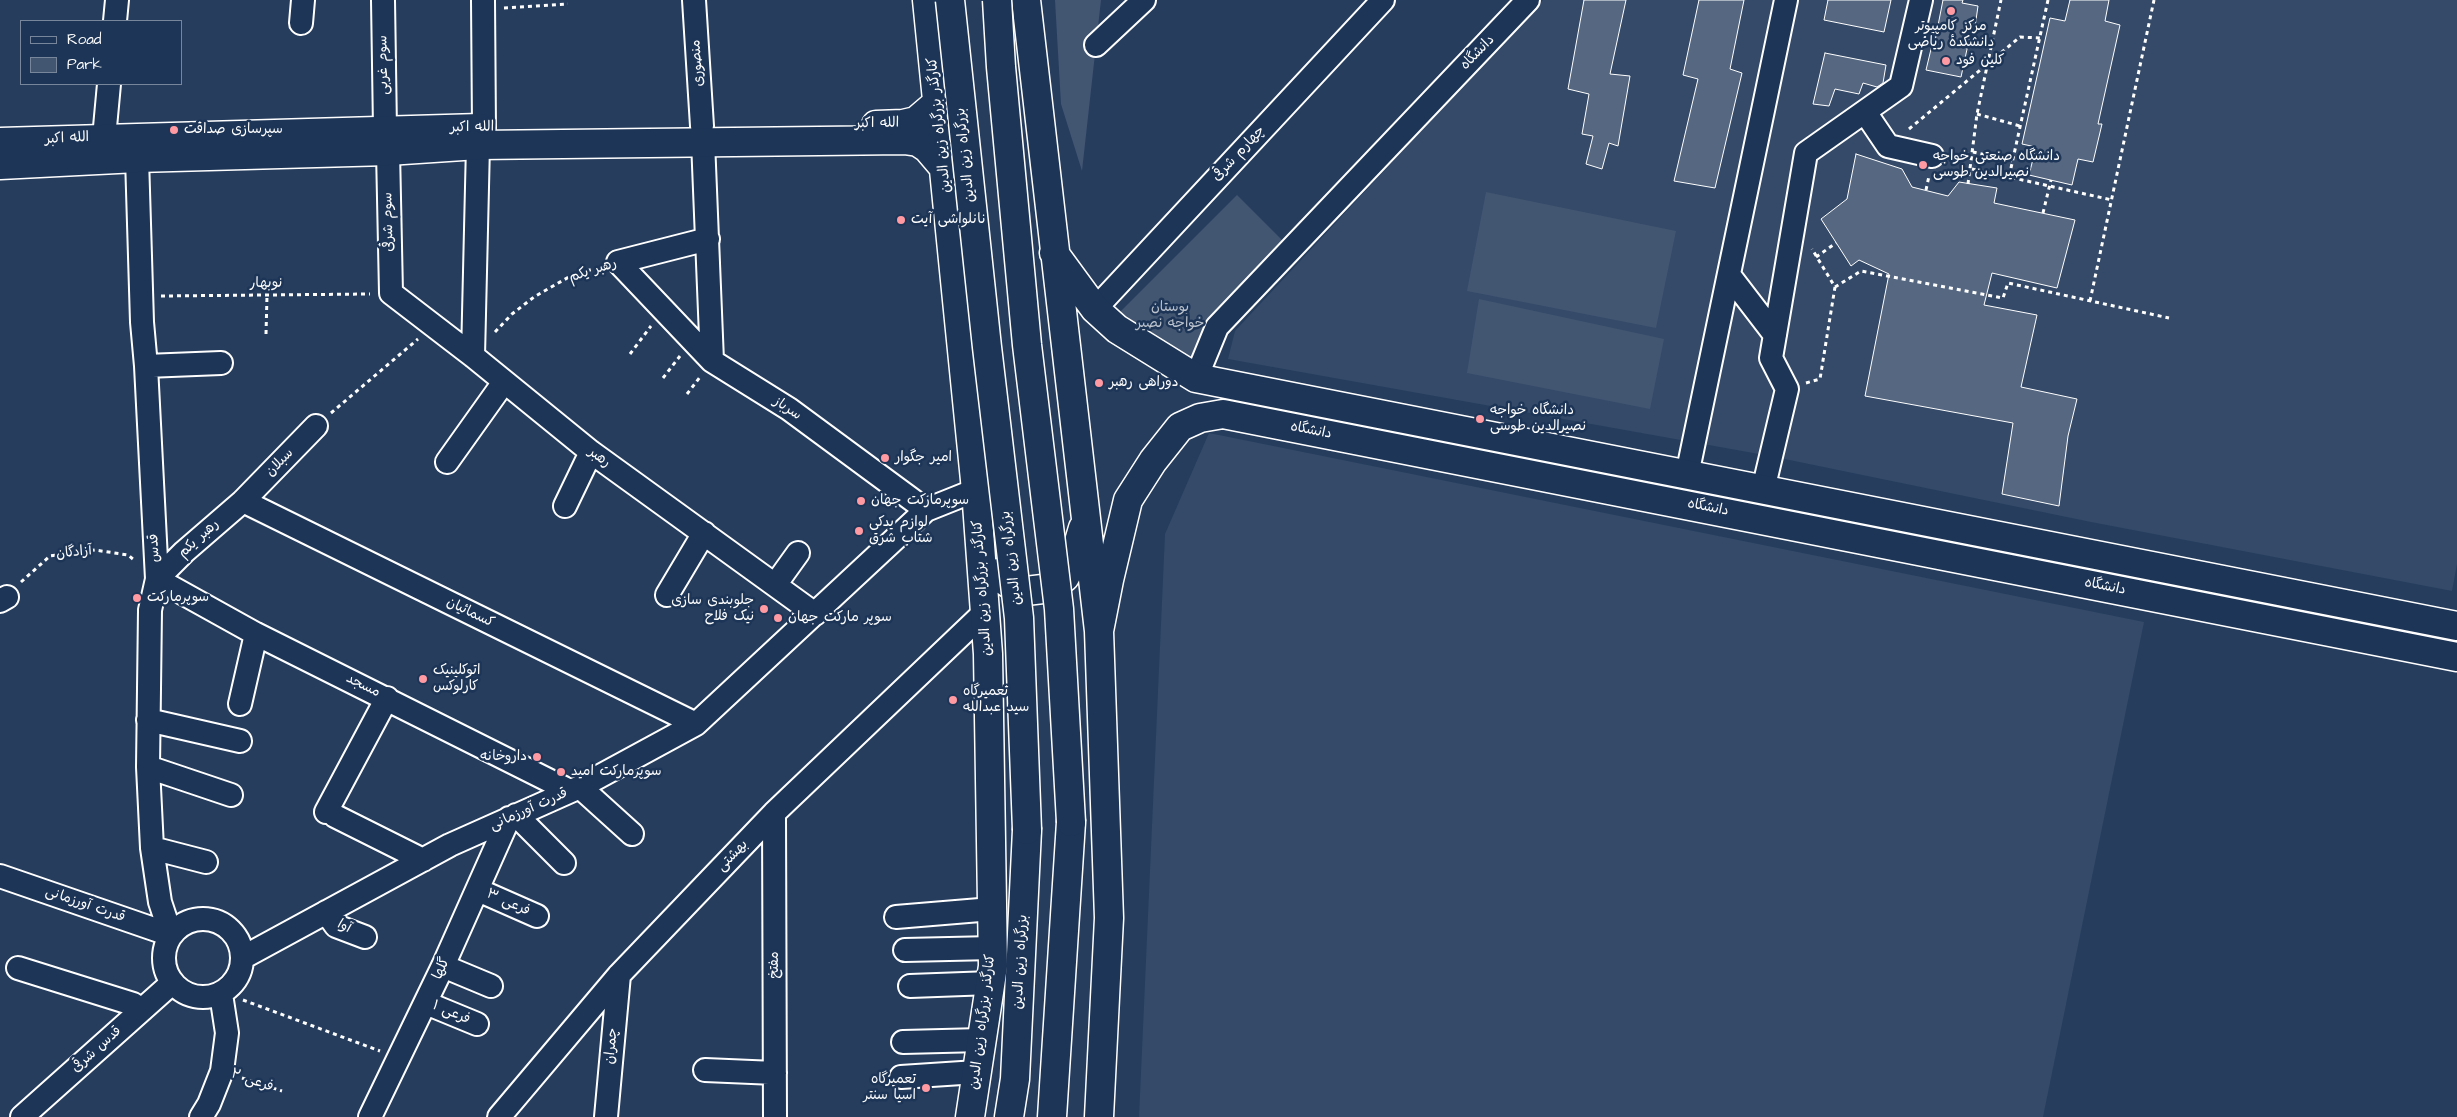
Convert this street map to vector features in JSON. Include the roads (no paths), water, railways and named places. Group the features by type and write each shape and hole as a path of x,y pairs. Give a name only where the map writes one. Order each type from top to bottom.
{"main road":[{"name":"کنارگذر بزرگراه زین الدین","path":"927,0 976,490 988,654 993,948 990,982 970,1117"},
{"name":"بزرگراه زین الدین","path":"950,0 986,347 1019,618 1027,830 1015,1079 1008,1117"},
{"path":"997,0 1001,67 1027,345 1059,609 1072,822 1052,1117"},
{"path":"1026,0 1099,631 1109,918 1099,1117"},
{"name":"الله اکبر","path":"0,142 104,138 136,148 481,136 703,133 903,124 916,121 938,103"},
{"path":"703,133 918,142 927,148 944,168"},
{"path":"0,165 136,148"},
{"name":"دانشگاه","path":"1054,253 1095,309 1117,329 1143,347 1196,378 2457,626"},
{"name":"دانشگاه","path":"1099,631 1128,500 1153,461 1180,427 1200,418 1223,414 2457,657"},
{"path":"1492,466 1500,438"},
{"path":"1722,511 1729,484"},
{"path":"976,490 987,542 1000,577 1012,586 1026,591 1051,588 1065,577 1081,538 1086,510"}],"street":[{"path":"115,20 117,0"},
{"path":"301,23 303,0"},
{"name":"سوم غربی","path":"383,0 386,140"},
{"name":"منصوری","path":"694,0 703,133"},
{"path":"1096,46 1144,0"},
{"name":"چهارم شرقی","path":"1095,309 1383,0"},
{"name":"دانشگاه","path":"1196,378 1217,328 1528,0"},
{"path":"1687,475 1786,0"},
{"path":"1763,490 1787,389 1771,358 1806,154 1901,86 1921,0"},
{"path":"473,356 481,136 483,4"},
{"path":"104,138 109,85"},
{"path":"1865,112 1888,146 1932,156"},
{"path":"703,133 712,361"},
{"name":"سوم شرقی","path":"386,140 391,293"},
{"name":"قدس","path":"136,148 141,296 157,579 150,610 148,767 152,848 160,902 171,935"},
{"name":"رهبر یکم","path":"618,262 708,239"},
{"name":"سرباز","path":"618,262 712,361 789,409 926,510"},
{"path":"1729,275 1775,335"},
{"name":"رهبر","path":"391,293 473,356 591,452 815,614"},
{"path":"146,366 221,364"},
{"path":"447,462 504,382"},
{"name":"سبلان","path":"243,501 316,426"},
{"path":"565,506 591,452"},
{"path":"926,510 976,490"},
{"name":"رهبر یکم","path":"157,579 184,552 243,501"},
{"name":"کسمائیان","path":"243,501 696,724"},
{"name":"قدرت آورزمانی","path":"242,958 450,845 575,789 696,724 926,510"},
{"path":"668,594 704,533"},
{"path":"775,585 798,553"},
{"name":"مسجد","path":"157,579 256,634 575,789 632,834"},
{"name":"بهشتی","path":"499,1117 619,975 774,813 984,612"},
{"path":"240,704 256,634"},
{"path":"387,698 330,814 423,860"},
{"path":"148,720 240,741"},
{"path":"148,767 231,795"},
{"name":"مفتخ","path":"774,813 775,1117"},
{"path":"513,817 564,863"},
{"name":"گلها","path":"370,1117 513,817"},
{"path":"450,845 475,850 488,866"},
{"path":"152,848 206,862"},
{"name":"قدرت آورزمانی","path":"0,876 171,935"},
{"name":"فرعی ۳","path":"478,890 537,916"},
{"path":"896,917 992,909"},
{"name":"آوا","path":"326,912 336,926 365,937"},
{"path":"202,919 226,926 240,946 242,958 241,969 225,991 208,998 195,997 182,992 172,983 166,972 163,959 165,946 179,926 190,921 202,919"},
{"path":"905,950 993,948"},
{"path":"443,966 491,986"},
{"path":"18,968 133,1004 142,1010"},
{"name":"چمران","path":"606,1117 619,975"},
{"path":"910,986 990,982"},
{"name":"قدس شرقی","path":"22,1117 172,983"},
{"path":"201,1117 209,1104 222,1071 227,1033 225,991"},
{"name":"فرعی ۱","path":"426,1003 477,1024"},
{"path":"903,1042 982,1040"},
{"path":"705,1070 775,1073"},
{"path":"901,1076 977,1072"}],"place":[{"name":"مرکز کامپیوتر دانشکدهٔ ریاضی","path":"1951,11"},
{"name":"کلین فود","path":"1946,61"},
{"name":"سپرسازی صداقت","path":"174,130"},
{"name":"دانشگاه صنعتی خواجه نصیرالدین طوسی","path":"1923,165"},
{"name":"نانلواشی آیت","path":"901,220"},
{"name":"دوراهی رهبر","path":"1099,383"},
{"name":"دانشگاه خواجه نصیرالدین طوسی","path":"1480,419"},
{"name":"امیر جگوار","path":"885,458"},
{"name":"سوپرمارکت جهان","path":"861,501"},
{"name":"لوازم یدکی شتاب شرق","path":"859,531"},
{"name":"سوپرمارکت","path":"137,598"},
{"name":"جلوبندی سازی نیک فلاح","path":"764,609"},
{"name":"سوپر مارکت جهان","path":"778,618"},
{"name":"اتوکلینیک کارلوکس","path":"423,679"},
{"name":"تعمیرگاه سید عبدالله","path":"953,700"},
{"name":"داروخانه","path":"537,757"},
{"name":"سوپرمارکت امید","path":"561,772"},
{"name":"تعمیرگاه اسیا سنتر","path":"926,1088"}],"park label":[{"name":"بوستان خواجه نصیر","path":"1170,316"}]}
